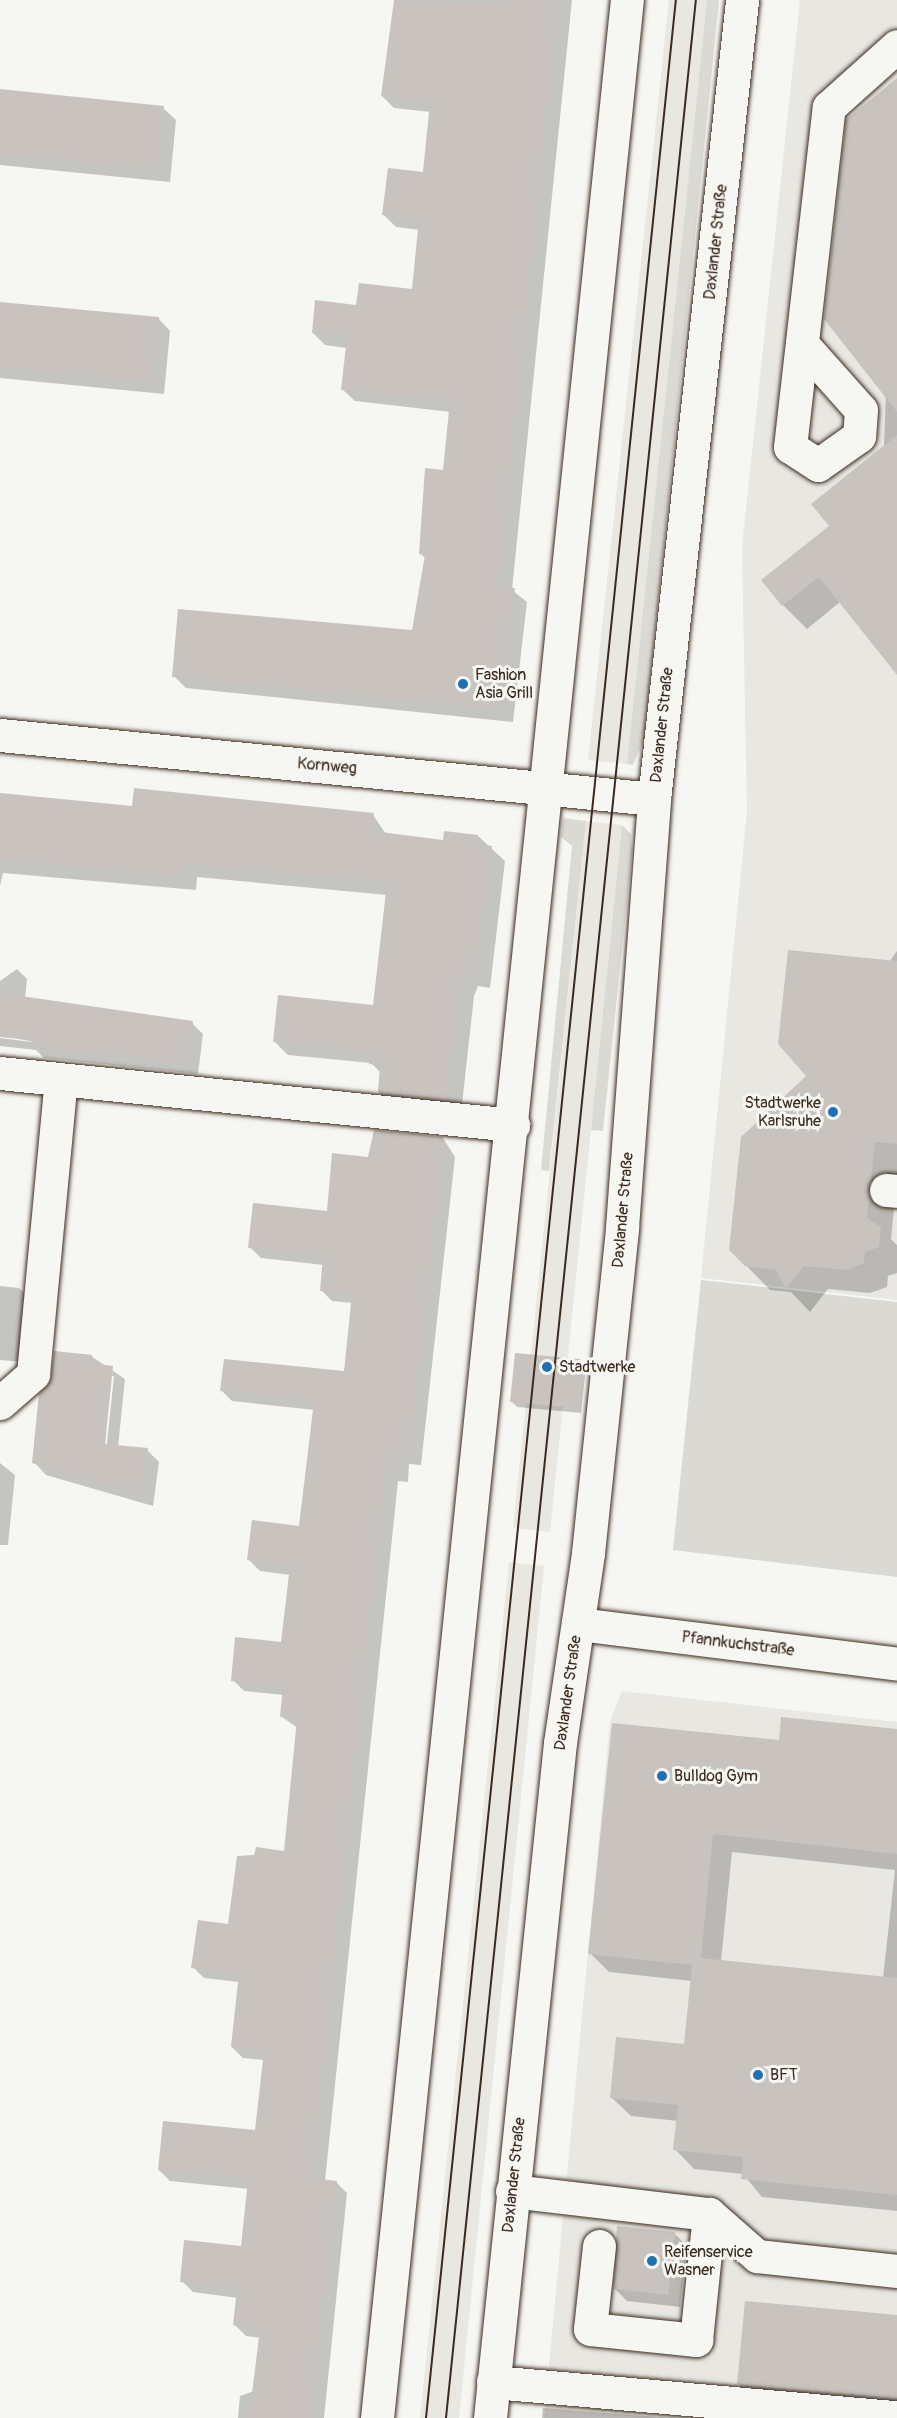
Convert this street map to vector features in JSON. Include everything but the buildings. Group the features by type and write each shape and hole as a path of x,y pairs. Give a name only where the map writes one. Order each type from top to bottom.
{"street":[{"path":"377,2418 513,1125 627,0"},
{"name":"Daxlander Straße","path":"490,2418 512,2191 622,1227 654,799 742,0"},
{"path":"803,345 829,107 897,46"},
{"name":"Kornweg","path":"0,735 547,785 654,799"},
{"path":"0,1073 513,1125"},
{"path":"0,1403 33,1374 62,1080"},
{"name":"Pfannkuchstraße","path":"578,1624 897,1664"},
{"path":"512,2191 709,2214 757,2256 897,2271"},
{"path":"599,2246 590,2329 696,2340 709,2214"},
{"path":"494,2382 897,2417"}],"shaded area":[{"path":"669,0 707,0 627,764 588,760"},
{"path":"707,0 719,0 644,739 633,765 627,764"},
{"path":"800,0 897,0 897,1300 701,1278 747,811 742,547"},
{"path":"563,818 586,821 549,1171 541,1170 572,846 561,837"},
{"path":"586,821 622,825 550,1532 513,1528"},
{"path":"622,825 631,834 632,853 603,1131 591,1130"},
{"path":"701,1280 897,1302 897,1577 673,1550"},
{"path":"509,1562 544,1566 459,2418 420,2418"},
{"path":"622,1691 897,1722 897,2418 544,2418 610,1721"}],"tram line":[{"path":"426,2418 676,0"},
{"path":"446,2418 696,0"}],"place":[{"name":"Fashion Asia Grill","path":"463,684"},
{"name":"Stadtwerke Karlsruhe","path":"833,1112"},
{"name":"Stadtwerke","path":"547,1367"},
{"name":"Bulldog Gym","path":"662,1776"},
{"name":"BFT","path":"758,2075"},
{"name":"Reifenservice Wasner","path":"652,2261"}]}
